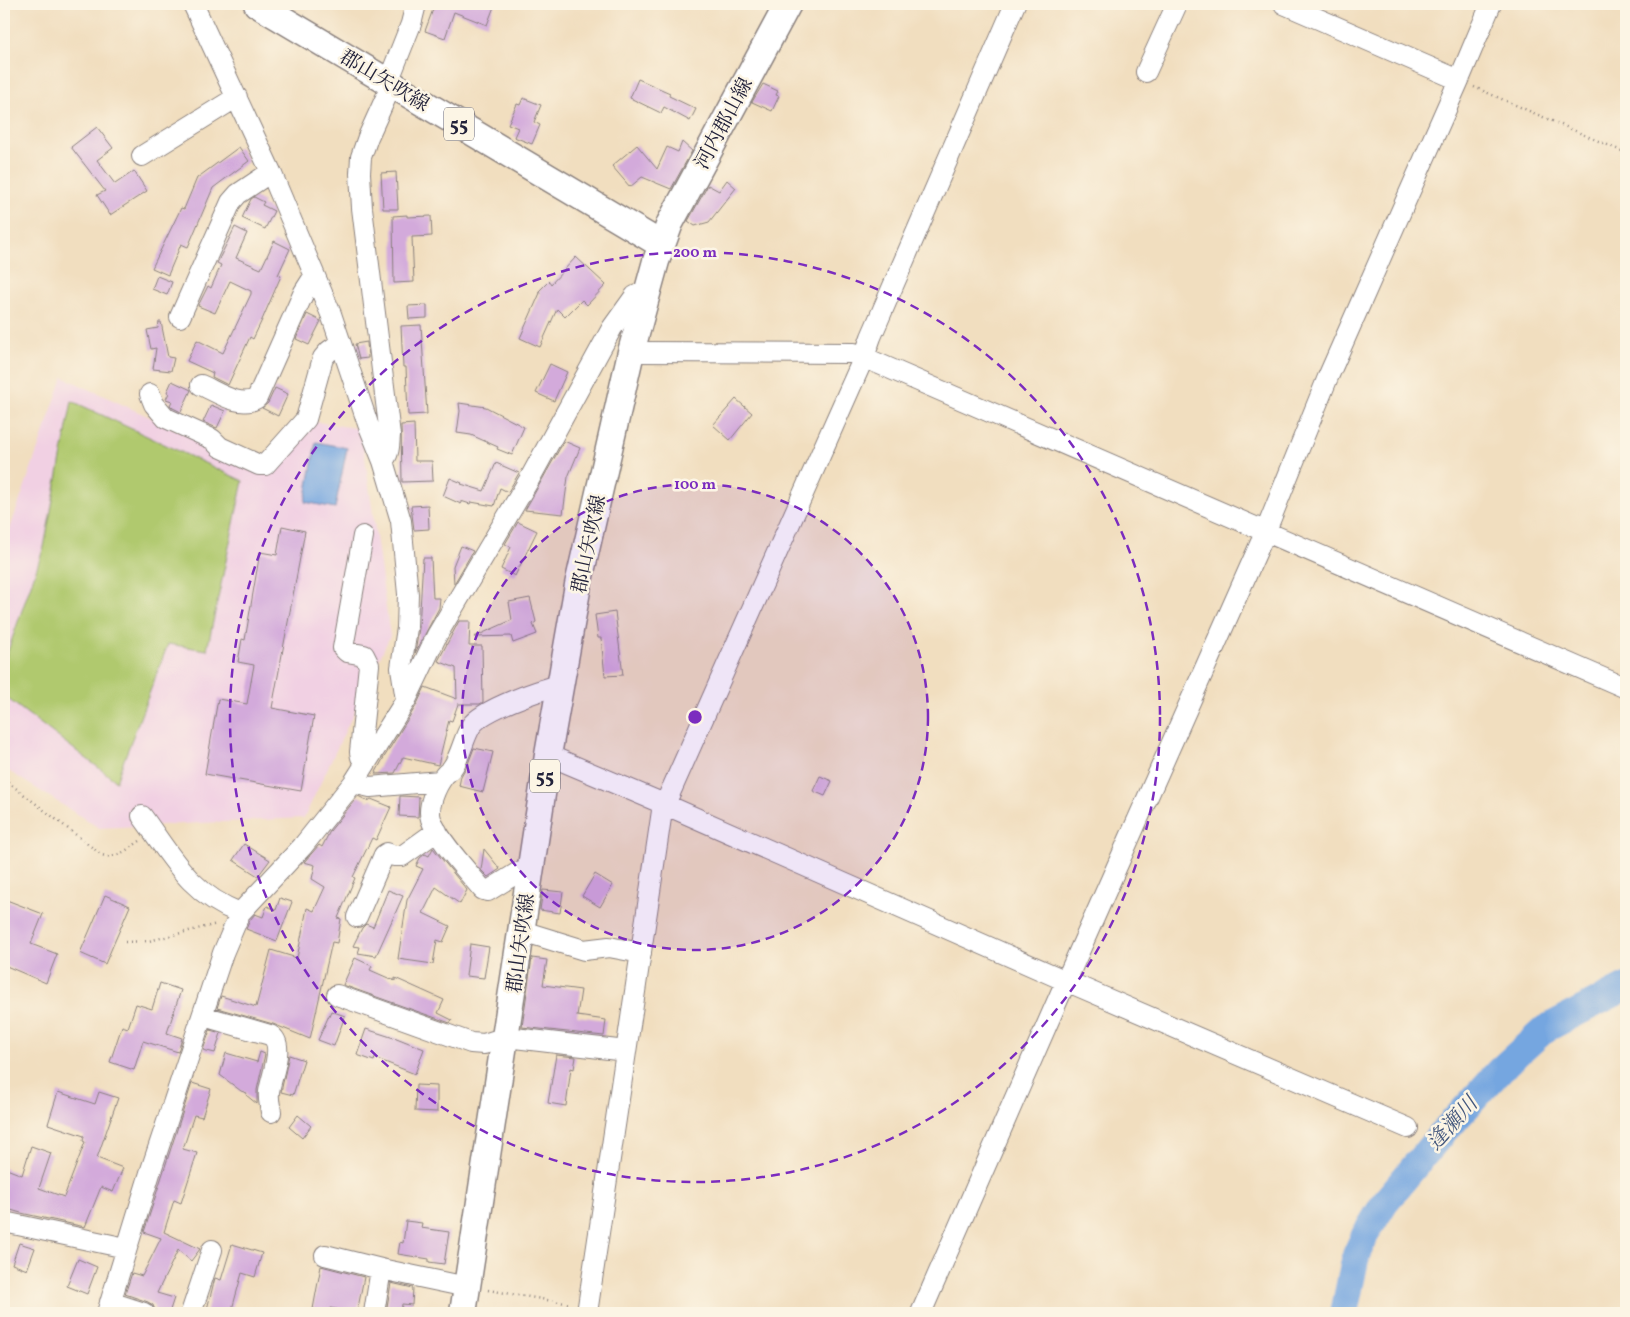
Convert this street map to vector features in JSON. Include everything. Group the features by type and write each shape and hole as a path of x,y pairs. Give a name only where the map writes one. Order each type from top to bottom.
{"main road":[{"name":"郡山矢吹線","path":"257,4 662,245 631,352 578,585 548,755 463,1313"},
{"name":"河内郡山線","path":"662,245 670,224 788,4"}],"street":[{"path":"193,4 271,172 331,314 368,424 383,460 401,521 406,557 408,611 400,668 406,700"},
{"path":"383,460 389,450 390,435 362,208 361,157 372,124 387,95 394,65 411,24 416,4"},
{"path":"589,1312 664,804 864,356 1015,4"},
{"path":"1146,72 1177,4"},
{"path":"1284,4 1459,80"},
{"path":"920,1313 1265,533 1328,378 1491,4"},
{"path":"142,156 237,98"},
{"path":"180,318 231,202 238,194 271,172"},
{"path":"201,385 240,402 255,400 304,292 311,281 316,279"},
{"path":"144,1313 108,1308 202,1016 236,921 302,847 354,782 406,700 437,635 529,480 612,328 635,296 648,289"},
{"path":"150,394 154,404 166,418 212,439 220,447 265,465 303,424 324,358 329,351 340,343"},
{"path":"631,352 854,353 864,356 1265,533 1626,688"},
{"path":"363,536 343,648 347,652 364,656 368,665 360,752 361,757 366,763"},
{"path":"531,871 517,873 488,891 483,890 437,830 431,818 432,802 440,781 452,769 472,724 479,718 534,691 560,685"},
{"path":"548,755 1408,1128"},
{"path":"354,782 361,786 374,787 440,781"},
{"path":"142,816 188,880 222,907 236,921"},
{"path":"357,917 384,855 387,853 394,856 402,856 437,830"},
{"path":"521,933 532,934 584,950 608,947 641,953"},
{"path":"337,995 471,1044 484,1044 506,1037 626,1052"},
{"path":"202,1016 270,1035 277,1041 278,1049 268,1099 271,1112"},
{"path":"4,1222 126,1248"},
{"path":"191,1313 212,1250"},
{"path":"325,1255 381,1269 466,1286"},
{"path":"374,1313 381,1269"}],"path":[{"path":"1459,80 1626,153"},
{"path":"4,779 97,852 108,857 118,854 154,833"},
{"path":"125,942 149,941 216,924 236,921"},
{"path":"466,1286 575,1305 589,1312"}],"shaded area":[{"path":"63,377 266,471 311,421 361,429 390,636 304,818 99,828 4,768 4,546"}],"green space":[{"path":"72,401 243,481 207,650 168,644 116,781 4,696 4,662 44,547"}],"water":[{"path":"316,442 347,448 335,508 305,502"}],"building":[{"path":"435,4 495,4 487,25 454,12 445,38 425,31"},
{"path":"638,79 670,93 669,96 696,109 690,121 664,107 661,113 630,98"},
{"path":"763,84 778,91 776,95 779,96 772,111 752,102"},
{"path":"523,98 541,105 534,122 540,125 532,144 514,137 518,128 508,124 517,104 520,105"},
{"path":"97,127 113,148 97,160 115,184 134,171 147,191 110,215 97,195 105,191 71,147"},
{"path":"682,142 692,151 671,189 642,177 630,187 612,166 637,145 657,169 667,147 678,152"},
{"path":"239,147 249,161 213,188 188,247 181,244 168,275 152,268 181,208 184,209 197,178"},
{"path":"396,172 398,209 383,209 381,173"},
{"path":"727,180 736,188 709,222 695,226 688,221 708,185 719,191"},
{"path":"254,197 264,202 262,205 274,211 265,229 242,218 251,199"},
{"path":"407,215 407,217 431,216 432,236 412,237 414,282 394,283 393,216"},
{"path":"235,227 247,233 236,258 261,269 274,241 290,249 278,275 281,276 262,320 253,339 250,337 228,385 212,377 213,373 187,361 197,340 223,353 251,294 251,291 230,281 215,313 198,306 208,286 211,288 221,265 217,263"},
{"path":"576,257 606,285 587,305 582,300 565,317 557,309 540,347 520,338 540,293 538,292 549,281 551,284"},
{"path":"157,276 172,282 167,295 152,289"},
{"path":"427,305 427,318 409,319 408,306"},
{"path":"307,314 321,321 309,345 296,339"},
{"path":"159,322 161,322 168,357 174,358 171,371 153,369 156,348 151,349 147,330 158,328"},
{"path":"421,325 427,414 408,415 406,367 403,367 401,326"},
{"path":"367,342 368,358 359,359 355,344"},
{"path":"550,364 567,372 554,401 536,393"},
{"path":"172,381 191,390 181,412 170,405 172,401 166,399"},
{"path":"275,388 288,394 278,416 262,408 268,403"},
{"path":"736,399 752,413 730,440 713,425"},
{"path":"459,403 486,407 524,427 512,455 471,435 457,433 460,411"},
{"path":"211,405 225,411 217,428 203,422"},
{"path":"414,424 415,461 432,461 433,481 402,482 401,425"},
{"path":"564,441 580,448 568,477 563,514 525,510"},
{"path":"496,463 519,473 508,492 500,488 494,506 471,502 470,504 461,501 461,504 443,496 450,478 461,484 484,491"},
{"path":"428,505 429,529 414,530 411,506"},
{"path":"518,522 537,531 515,576 501,569 511,547 505,544"},
{"path":"282,526 305,531 272,708 314,716 301,791 205,774 218,699 247,704 254,665 238,662 242,639 245,640 260,552 277,555"},
{"path":"461,546 473,551 454,584 453,566"},
{"path":"423,558 431,558 433,598 440,598 439,608 415,653 419,628"},
{"path":"530,598 536,622 533,624 537,634 513,643 511,636 474,637 512,620 509,602"},
{"path":"615,612 623,675 605,676 601,638 598,638 595,615"},
{"path":"459,621 470,621 469,646 482,646 483,702 480,704 458,704 452,721 449,720 438,765 403,757 395,773 375,774 416,706 425,687 457,699 456,668 438,661"},
{"path":"474,748 493,752 483,792 459,786 461,776"},
{"path":"820,776 832,781 825,796 813,791"},
{"path":"358,796 368,801 371,799 391,807 376,840 372,838 353,877 355,878 338,918 341,919 337,943 332,942 310,1039 273,1024 217,1008 221,996 256,1007 271,950 297,958 307,908 314,911 325,887 312,879 315,865 304,862 319,845 322,847 330,831"},
{"path":"400,796 419,797 418,817 399,816"},
{"path":"244,844 270,860 258,876 233,860"},
{"path":"433,848 467,890 460,904 436,887 423,913 450,926 443,942 437,940 433,964 398,959 407,900 423,869 416,866 420,858 425,854 429,856"},
{"path":"484,849 500,869 488,877 481,870"},
{"path":"595,874 613,885 600,907 582,896"},
{"path":"388,890 403,896 376,956 358,953 360,947 353,946 366,924 373,927"},
{"path":"543,890 563,892 560,913 540,910"},
{"path":"105,895 130,906 105,964 80,953"},
{"path":"280,898 292,902 277,941 246,929 255,914 263,917 267,906 276,910"},
{"path":"4,899 43,914 31,944 57,954 46,983 4,965"},
{"path":"470,944 489,947 484,978 466,976"},
{"path":"355,958 372,966 370,970 395,981 395,978 444,1000 438,1013 452,1020 450,1023 343,985"},
{"path":"532,958 547,960 543,985 581,990 577,1016 606,1020 604,1036 522,1027"},
{"path":"160,983 181,990 167,1033 182,1038 178,1052 143,1041 134,1070 110,1062 122,1026 128,1028 136,1004 152,1009"},
{"path":"331,1011 345,1016 334,1046 318,1040"},
{"path":"366,1029 394,1037 424,1049 415,1074 375,1058 374,1061 357,1055"},
{"path":"210,1030 221,1033 215,1053 203,1050"},
{"path":"260,1052 265,1054 257,1090 257,1104 246,1095 247,1093 241,1091 220,1075 226,1053 257,1062"},
{"path":"289,1055 304,1060 293,1095 281,1092"},
{"path":"556,1055 576,1057 574,1069 571,1068 566,1106 548,1103"},
{"path":"192,1083 211,1089 202,1117 194,1115 183,1149 197,1153 181,1203 174,1200 164,1232 200,1249 191,1261 178,1250 157,1293 174,1298 169,1313 156,1313 153,1305 125,1294 132,1273 142,1276 161,1238 144,1232"},
{"path":"416,1085 437,1086 437,1112 415,1111"},
{"path":"58,1092 95,1104 99,1092 118,1098 97,1158 123,1168 113,1192 101,1187 85,1227 4,1208 4,1168 22,1175 31,1146 51,1153 39,1188 64,1197 85,1142 83,1141 84,1136 48,1124"},
{"path":"298,1115 311,1126 302,1138 289,1127"},
{"path":"406,1221 422,1223 421,1228 449,1232 444,1264 429,1262 429,1259 398,1254 400,1242 403,1243"},
{"path":"19,1243 35,1248 27,1270 12,1264"},
{"path":"232,1244 262,1253 255,1277 242,1273 231,1313 206,1313 215,1278 221,1280"},
{"path":"78,1259 97,1267 87,1294 67,1286"},
{"path":"321,1266 364,1277 357,1313 330,1308 330,1312 313,1309"},
{"path":"391,1283 413,1288 412,1305 402,1304 401,1313 386,1313"}],"waterway":[{"name":"逢瀬川","path":"1344,1313 1356,1255 1365,1235 1385,1202 1443,1132 1500,1070 1545,1029 1626,987"}]}
